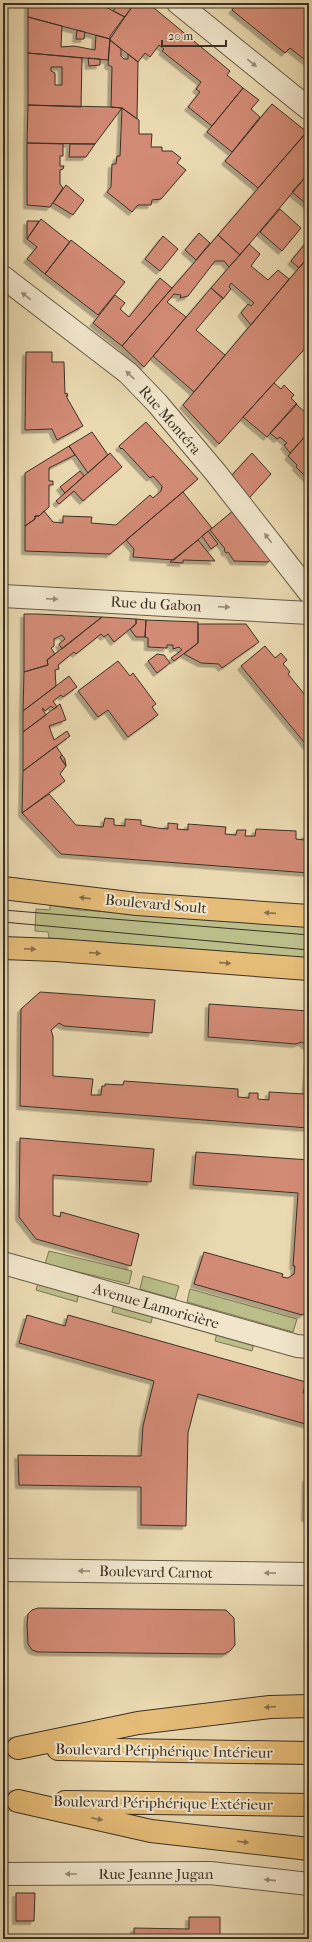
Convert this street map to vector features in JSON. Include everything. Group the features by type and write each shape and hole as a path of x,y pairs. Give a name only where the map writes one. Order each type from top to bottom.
{"main road":[{"name":"Boulevard Soult","path":"3,888 137,904 309,916"},
{"path":"3,948 309,969"},
{"name":"Boulevard Périphérique Intérieur","path":"309,1706 270,1707 138,1723 18,1748 309,1753"},
{"name":"Boulevard Périphérique Extérieur","path":"309,1805 18,1801 151,1831 309,1849"}],"street":[{"path":"178,3 309,109"},
{"name":"Rue Montéra","path":"3,277 128,373 157,403 216,473 309,592"},
{"name":"Rue du Gabon","path":"3,596 309,612"},
{"name":"Avenue Lamoricière","path":"3,1263 289,1344 309,1347"},
{"name":"Boulevard Carnot","path":"3,1570 309,1574"},
{"name":"Rue Jeanne Jugan","path":"3,1874 210,1874 309,1884"}],"green space":[{"path":"50,905 80,910 309,926 309,958 49,938 48,932 35,931 36,909 50,910"},
{"path":"49,1251 132,1271 129,1284 45,1264"},
{"path":"143,1276 179,1286 175,1299 140,1289"},
{"path":"40,1277 80,1288 77,1302 36,1290"},
{"path":"190,1289 297,1319 293,1332 187,1302"},
{"path":"115,1299 154,1310 151,1323 112,1312"},
{"path":"218,1329 255,1339 252,1351 215,1341"}],"building":[{"path":"28,3 98,3 125,17 110,39 28,17"},
{"path":"135,3 125,17 113,11 116,7 114,4"},
{"path":"135,3 148,3 230,71 227,75 243,88 212,126 188,107 200,92 196,89 201,82 162,51 164,49 159,45 150,57 145,53 138,62 110,40 110,36"},
{"path":"235,3 304,3 309,7 309,63 290,48 285,53 264,36 232,10 237,4"},
{"path":"28,17 62,26 61,47 74,46 95,50 96,35 110,39 108,60 28,53"},
{"path":"77,30 85,32 84,39 76,39"},
{"path":"110,40 121,49 121,56 124,59 128,59 128,54 138,62 137,119 122,108 111,107 112,67 108,65"},
{"path":"28,53 82,58 81,107 28,105","holes":["51,67 62,67 62,85 55,85 55,73 51,71"]},
{"path":"88,58 100,59 100,65 89,66"},
{"path":"243,88 259,100 251,109 260,117 232,152 207,132"},
{"path":"272,104 307,132 258,188 225,161"},
{"path":"28,105 122,108 95,144 27,143"},
{"path":"122,108 139,120 139,134 152,134 151,147 162,147 162,151 172,151 181,158 177,163 186,170 161,199 152,200 151,205 138,205 132,212 107,192 111,187 112,164 116,164 117,156 120,156"},
{"path":"309,129 309,173 240,255 218,235"},
{"path":"27,143 63,144 63,156 60,156 60,166 64,166 63,169 60,170 60,184 63,188 50,207 27,205"},
{"path":"70,144 95,144 86,157 69,157"},
{"path":"309,173 309,206 292,192"},
{"path":"66,185 84,200 73,215 53,203"},
{"path":"280,209 301,228 282,251 260,232"},
{"path":"41,219 70,242 45,274 27,259 37,247 27,239"},
{"path":"27,221 39,221 27,239"},
{"path":"199,233 210,243 196,260 185,250"},
{"path":"218,235 240,255 229,267 224,261 215,261 188,296 180,298 181,295 174,294 167,302 186,317 144,367 122,346"},
{"path":"163,236 178,249 160,271 145,259"},
{"path":"309,239 309,256 299,268 291,261"},
{"path":"71,240 125,282 98,315 45,274"},
{"path":"249,244 260,254 251,266 268,280 278,270 289,279 251,325 241,313 248,304 251,306 254,303 231,283 229,287 231,289 223,299 211,288"},
{"path":"309,256 309,344 219,444 183,405"},
{"path":"160,278 172,288 122,346 93,323 115,295 125,303 120,309 129,317"},
{"path":"211,288 223,298 196,330 225,355 194,392 153,356"},
{"path":"26,352 52,352 52,362 64,362 65,394 67,393 68,396 66,396 83,426 57,440 52,429 25,430"},
{"path":"274,383 281,389 284,385 294,395 291,398 297,404 267,437 243,417"},
{"path":"296,404 309,416 309,432 290,453 284,445 287,443 280,437 277,439 270,433"},
{"path":"146,422 198,479 110,554 25,551 25,526 35,519 35,516 39,516 44,511 53,522 63,523 63,516 92,517 91,523 116,525 150,495 153,498 161,491 162,486 153,476 150,478 119,446"},
{"path":"92,432 108,455 88,473 69,446"},
{"path":"309,432 309,480 296,467 297,465 288,456"},
{"path":"69,446 75,455 49,468 49,481 53,481 53,485 49,485 49,507 39,516 35,516 35,519 25,526 25,473"},
{"path":"110,453 122,467 83,501 74,491 59,504 56,501"},
{"path":"252,453 271,474 249,498 232,475"},
{"path":"80,471 84,476 65,493 60,487"},
{"path":"183,492 212,528 174,560 133,557 134,549 126,540"},
{"path":"234,510 272,559 268,562 234,561 228,552 226,553 224,550 225,549 210,530"},
{"path":"208,531 218,544 211,549 202,536"},
{"path":"198,540 215,561 183,560 183,563 170,562"},
{"path":"24,614 102,617 62,649 59,644 65,639 62,635 54,639 54,646 51,648 55,654 47,660 48,665 24,672"},
{"path":"102,617 136,619 136,624 114,642 108,634 104,637 101,634 76,654 74,652 58,665 59,669 55,670 56,686 23,711 24,672 48,665 47,660"},
{"path":"136,619 146,620 145,637 136,637 130,629 136,624"},
{"path":"146,620 198,622 198,643 174,661 171,658 182,650 179,647 173,649 173,645 167,645 167,648 148,647 148,638 145,637"},
{"path":"198,624 246,624 259,642 222,668 219,664 201,663 184,654 198,643"},
{"path":"265,646 275,658 281,653 287,660 283,664 290,672 288,674 309,700 309,748 241,666"},
{"path":"157,654 164,655 170,663 157,673 148,661"},
{"path":"118,661 130,676 133,673 156,704 152,707 158,715 128,737 108,710 98,717 78,691"},
{"path":"69,676 77,687 63,697 61,695 53,701 57,707 54,709 51,706 45,711 43,708 42,709 46,715 23,732 23,711"},
{"path":"60,704 66,720 49,726 54,740 67,731 70,736 23,771 23,732"},
{"path":"56,746 62,755 60,757 66,766 60,774 65,781 22,813 23,771"},
{"path":"62,755 65,759 66,766 60,757"},
{"path":"49,794 76,825 103,827 105,818 114,819 114,825 125,826 125,819 141,820 141,825 168,829 168,823 178,824 177,829 188,830 188,824 226,827 225,834 236,835 237,830 246,830 245,836 255,836 256,829 296,831 296,839 304,840 305,834 309,835 309,873 61,854 22,813"},
{"path":"40,992 155,1000 152,1033 64,1026 59,1023 51,1030 53,1036 53,1076 93,1079 91,1095 101,1095 102,1086 105,1086 105,1084 123,1085 124,1081 238,1089 238,1097 249,1098 249,1093 258,1093 258,1099 269,1100 269,1092 305,1094 309,1053 309,1128 20,1106 21,1009"},
{"path":"209,1004 309,1011 309,1048 302,1042 296,1044 208,1037"},
{"path":"20,1138 154,1149 151,1182 53,1175 53,1215 60,1217 61,1212 139,1234 131,1266 36,1239 19,1217"},
{"path":"196,1152 309,1160 309,1310 302,1315 194,1284 204,1252 283,1274 282,1277 288,1278 294,1274 295,1266 293,1266 298,1193 193,1185"},
{"path":"27,1315 65,1326 68,1315 306,1382 303,1393 309,1394 309,1425 198,1394 188,1433 186,1526 141,1525 141,1487 19,1485 18,1455 141,1456 143,1426 154,1381 19,1343"},
{"path":"306,1478 309,1478 309,1518 305,1518"},
{"path":"38,1608 226,1610 234,1618 235,1645 230,1651 224,1654 38,1652 32,1650 28,1644 27,1625 28,1614 32,1610"},
{"path":"16,1893 35,1893 34,1921 16,1921"},
{"path":"189,1917 220,1917 220,1939 134,1939 134,1928 189,1929"}],"tunnel":[{"path":"3,1748 18,1748"},
{"path":"3,1801 18,1801"}],"tram line":[{"path":"3,910 309,935"},
{"path":"3,922 309,950"}]}
